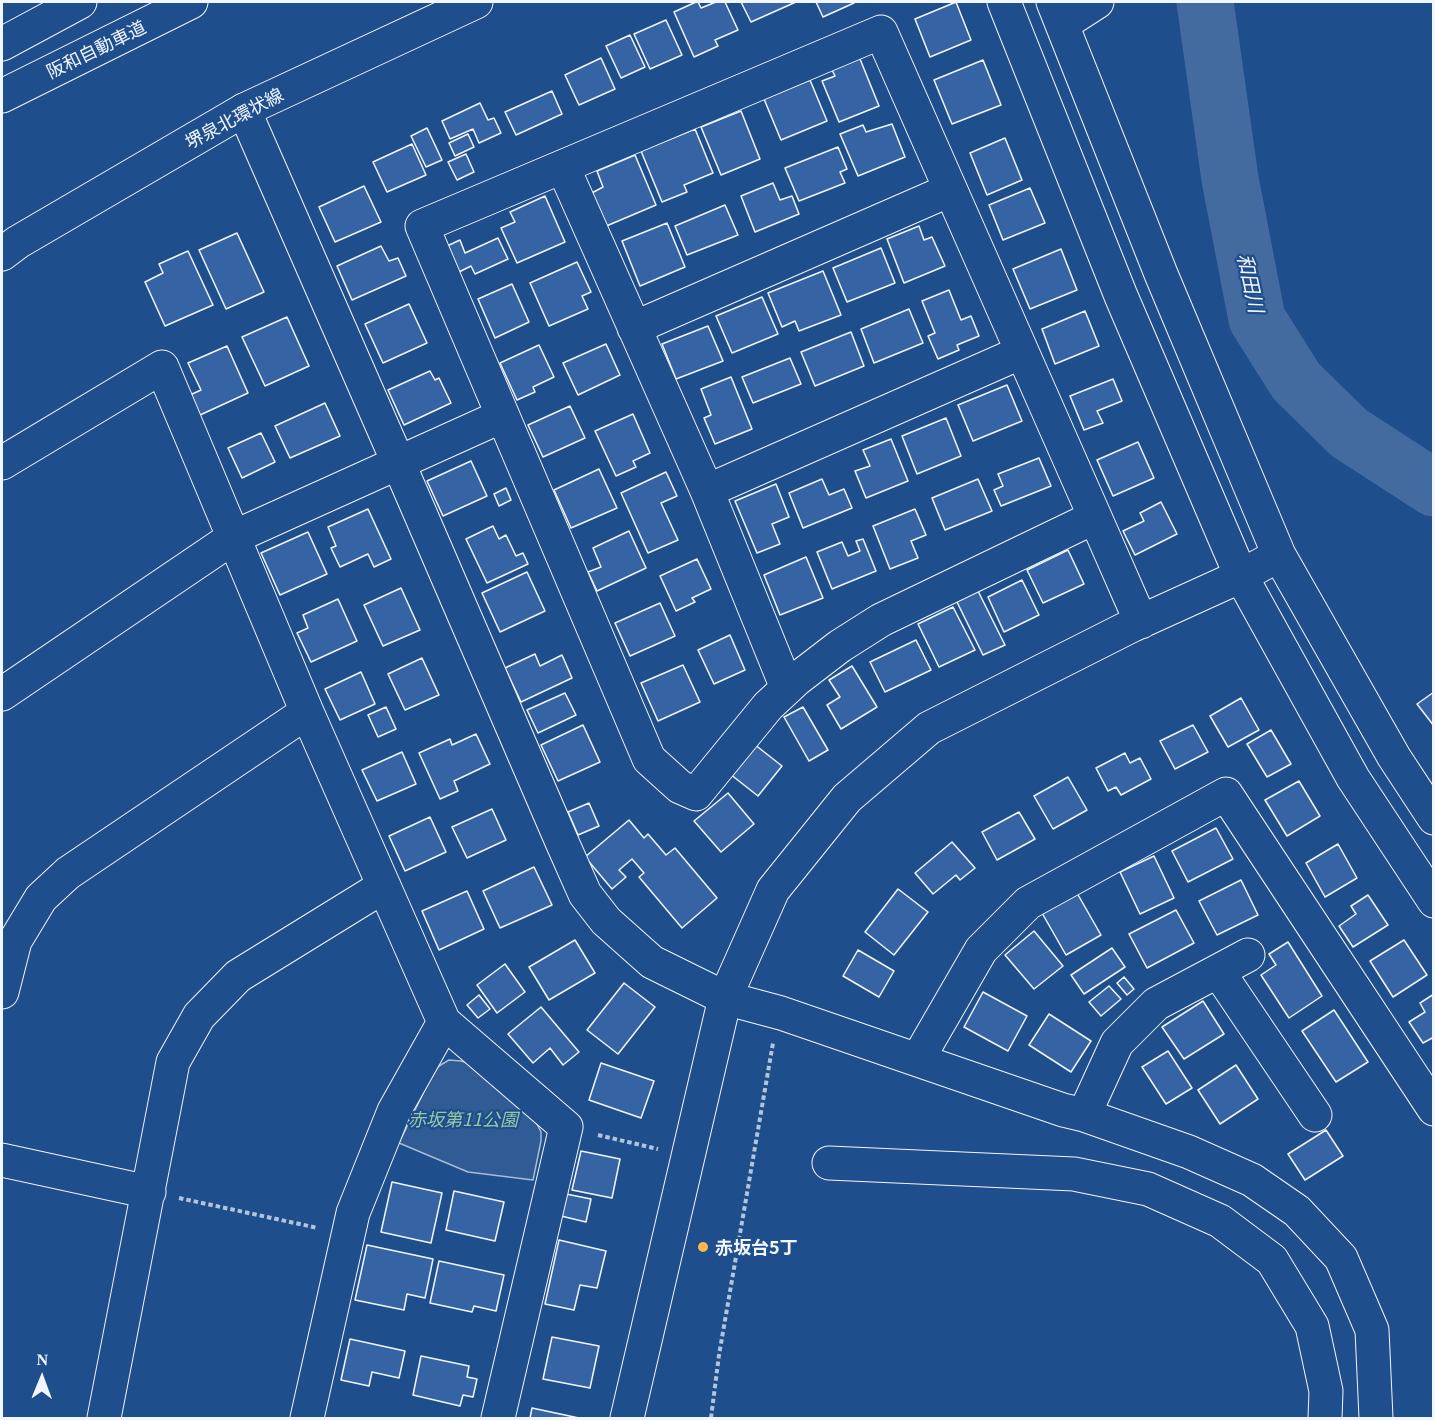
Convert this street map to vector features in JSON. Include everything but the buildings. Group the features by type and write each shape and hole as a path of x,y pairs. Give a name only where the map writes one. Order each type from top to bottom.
{"main road":[{"path":"2,44 80,2"},
{"name":"阪和自動車道","path":"2,96 191,2"},
{"name":"堺泉北環状線","path":"2,254 244,110 476,2"},
{"path":"1004,2 1121,296 1240,576 1353,778 1434,901"},
{"path":"1097,2 1058,13 1161,274 1279,555 1394,757 1434,818"},
{"path":"1095,517 881,620 840,646 768,706 696,794 680,787 649,759 422,226 881,32 1095,517 1140,622"},
{"path":"244,110 557,832 585,894 606,921 652,962 725,998 781,1013 1063,1110 1084,1115 1189,1152 1252,1180 1296,1210 1341,1258 1372,1330 1376,1419"},
{"path":"563,167 707,491 787,688"},
{"path":"634,327 950,190"},
{"path":"707,491 1022,352"},
{"path":"2,463 162,367 307,712 444,1022 566,1127 498,1419"},
{"path":"2,694 234,537 502,416"},
{"path":"627,1419 725,998 773,890 847,798 929,728 1279,555"},
{"path":"2,992 15,941 41,898 68,873 307,712"},
{"path":"918,1059 981,950 1028,903 1226,794 1434,1109"},
{"path":"104,1419 173,1062 200,1016 238,976 384,886"},
{"path":"1084,1115 1117,1043 1156,1004 1248,955"},
{"path":"1218,971 1315,1115"},
{"path":"307,1419 353,1213 394,1111 444,1022"},
{"path":"2,1160 149,1192"},
{"path":"829,1163 1074,1174 1148,1189 1220,1221 1272,1260 1312,1326 1326,1391 1325,1419"}],"path":[{"path":"711,1419 719,1356 773,1047 781,1013"},
{"path":"566,1127 688,1156"},
{"path":"149,1192 348,1234"}],"shaded area":[{"name":"赤坂第11公園","path":"449,1060 471,1064 537,1124 541,1132 541,1141 533,1180 468,1172 399,1143 433,1073"}],"waterway":[{"name":"和田川","path":"1205,2 1230,179 1257,319 1296,381 1349,433 1434,488"}],"place":[{"name":"赤坂台5丁","path":"703,1247"}]}
